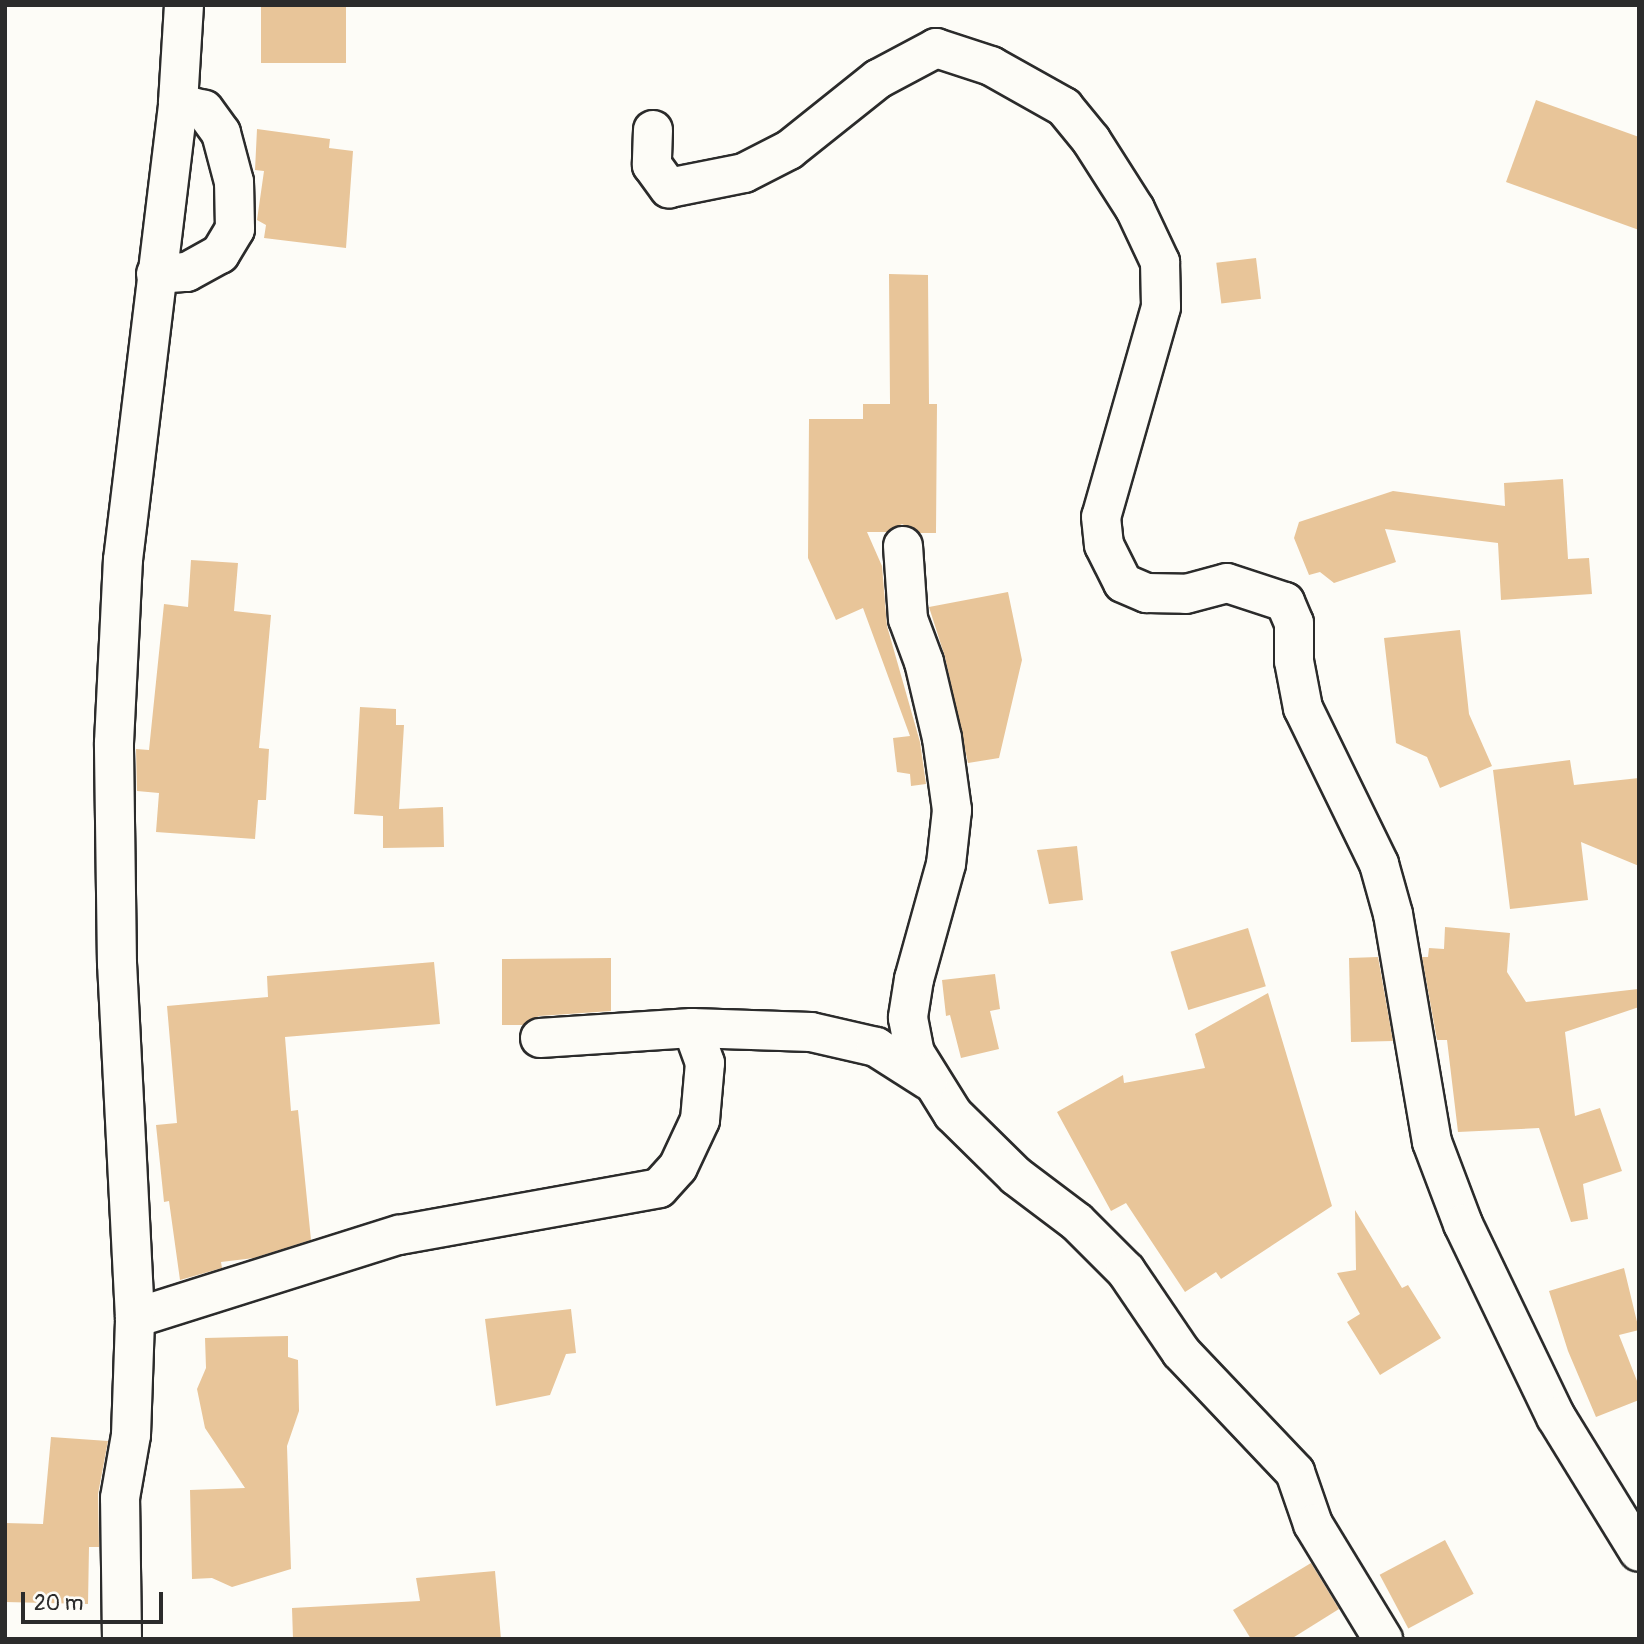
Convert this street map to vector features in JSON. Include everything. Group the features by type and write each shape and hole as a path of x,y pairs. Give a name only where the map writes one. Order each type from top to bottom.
{"street":[{"path":"122,1639 120,1498 131,1435 135,1318 117,964 114,743 123,560 178,103 184,5"},
{"path":"653,130 652,165 669,188 744,173 789,150 878,79 936,48 992,66 1064,107 1091,140 1135,209 1160,261 1161,307 1101,517 1104,545 1123,583 1147,593 1186,594 1227,583 1285,602 1294,623 1294,661 1303,708 1379,864 1395,928 1432,1142 1462,1224 1556,1418 1639,1552"},
{"path":"156,274 187,272 220,254 235,229 234,182 221,132 204,110 178,103"},
{"path":"903,546 908,619 924,662 942,738 952,810 946,864 923,936 908,1018 915,1053 928,1080 953,1114 1016,1176 1077,1222 1126,1271 1181,1352 1295,1472 1313,1524 1383,1639"},
{"path":"135,1318 399,1235 659,1188 678,1167 701,1120 705,1063 692,1028"},
{"path":"540,1038 692,1028 845,1037 876,1047 928,1080"}],"building":[{"path":"261,5 346,5 346,63 261,63"},
{"path":"1536,100 1639,137 1639,230 1506,182"},
{"path":"257,129 330,139 329,148 353,151 346,248 264,238 266,225 257,220 264,171 255,170"},
{"path":"1256,258 1261,299 1221,304 1216,263"},
{"path":"889,274 928,275 929,404 937,404 936,533 920,533 902,524 887,532 867,532 882,566 887,626 920,742 926,784 911,786 910,774 897,772 893,738 910,736 863,608 836,620 808,558 809,419 863,419 863,404 890,404"},
{"path":"1563,479 1568,559 1589,558 1592,594 1501,600 1498,543 1385,529 1396,562 1334,583 1320,572 1309,575 1294,538 1299,522 1393,491 1505,506 1504,483"},
{"path":"191,560 238,563 234,611 271,615 259,748 269,749 266,800 258,800 255,839 156,832 159,793 137,791 136,749 149,750 164,604 188,607"},
{"path":"1008,592 1022,660 999,758 968,763 945,657 929,607"},
{"path":"1460,630 1469,714 1492,766 1440,788 1427,757 1396,743 1384,638"},
{"path":"360,707 396,709 396,725 404,725 399,809 443,807 444,847 383,848 383,816 354,814"},
{"path":"1570,760 1574,785 1639,778 1639,866 1581,842 1588,900 1510,909 1493,770"},
{"path":"1077,846 1083,900 1049,904 1037,850"},
{"path":"1445,927 1510,933 1507,972 1526,1002 1638,989 1639,1007 1565,1032 1575,1116 1600,1108 1622,1171 1583,1184 1588,1219 1571,1222 1539,1128 1458,1132 1447,1040 1437,1040 1422,957 1428,957 1429,948 1444,949"},
{"path":"1248,928 1266,986 1188,1010 1171,952"},
{"path":"1378,957 1393,1041 1351,1042 1349,958"},
{"path":"611,958 611,1011 539,1016 523,1025 502,1025 502,959"},
{"path":"434,962 440,1024 285,1037 291,1111 298,1110 311,1240 254,1258 221,1262 222,1268 180,1280 169,1201 164,1202 156,1125 177,1123 167,1006 268,997 267,976"},
{"path":"995,974 1000,1009 990,1011 999,1049 961,1058 950,1015 946,1016 942,980"},
{"path":"1268,993 1332,1206 1221,1279 1216,1272 1185,1292 1126,1203 1111,1211 1057,1112 1123,1075 1124,1083 1205,1068 1195,1034"},
{"path":"1355,1210 1402,1288 1408,1285 1441,1338 1380,1375 1347,1322 1360,1314 1337,1273 1356,1270"},
{"path":"1624,1268 1639,1330 1619,1335 1639,1386 1639,1400 1596,1417 1568,1351 1549,1291"},
{"path":"571,1309 576,1353 566,1354 550,1395 496,1406 485,1319"},
{"path":"288,1336 288,1357 298,1360 299,1411 287,1446 291,1569 232,1587 212,1578 192,1579 190,1490 245,1488 205,1428 197,1389 206,1368 205,1338"},
{"path":"51,1437 108,1441 98,1494 99,1547 89,1547 88,1604 5,1602 5,1523 43,1524"},
{"path":"1445,1540 1474,1594 1408,1629 1380,1575"},
{"path":"1311,1563 1339,1609 1291,1639 1251,1639 1233,1610"},
{"path":"495,1571 501,1639 293,1639 292,1608 420,1601 416,1578"}]}
